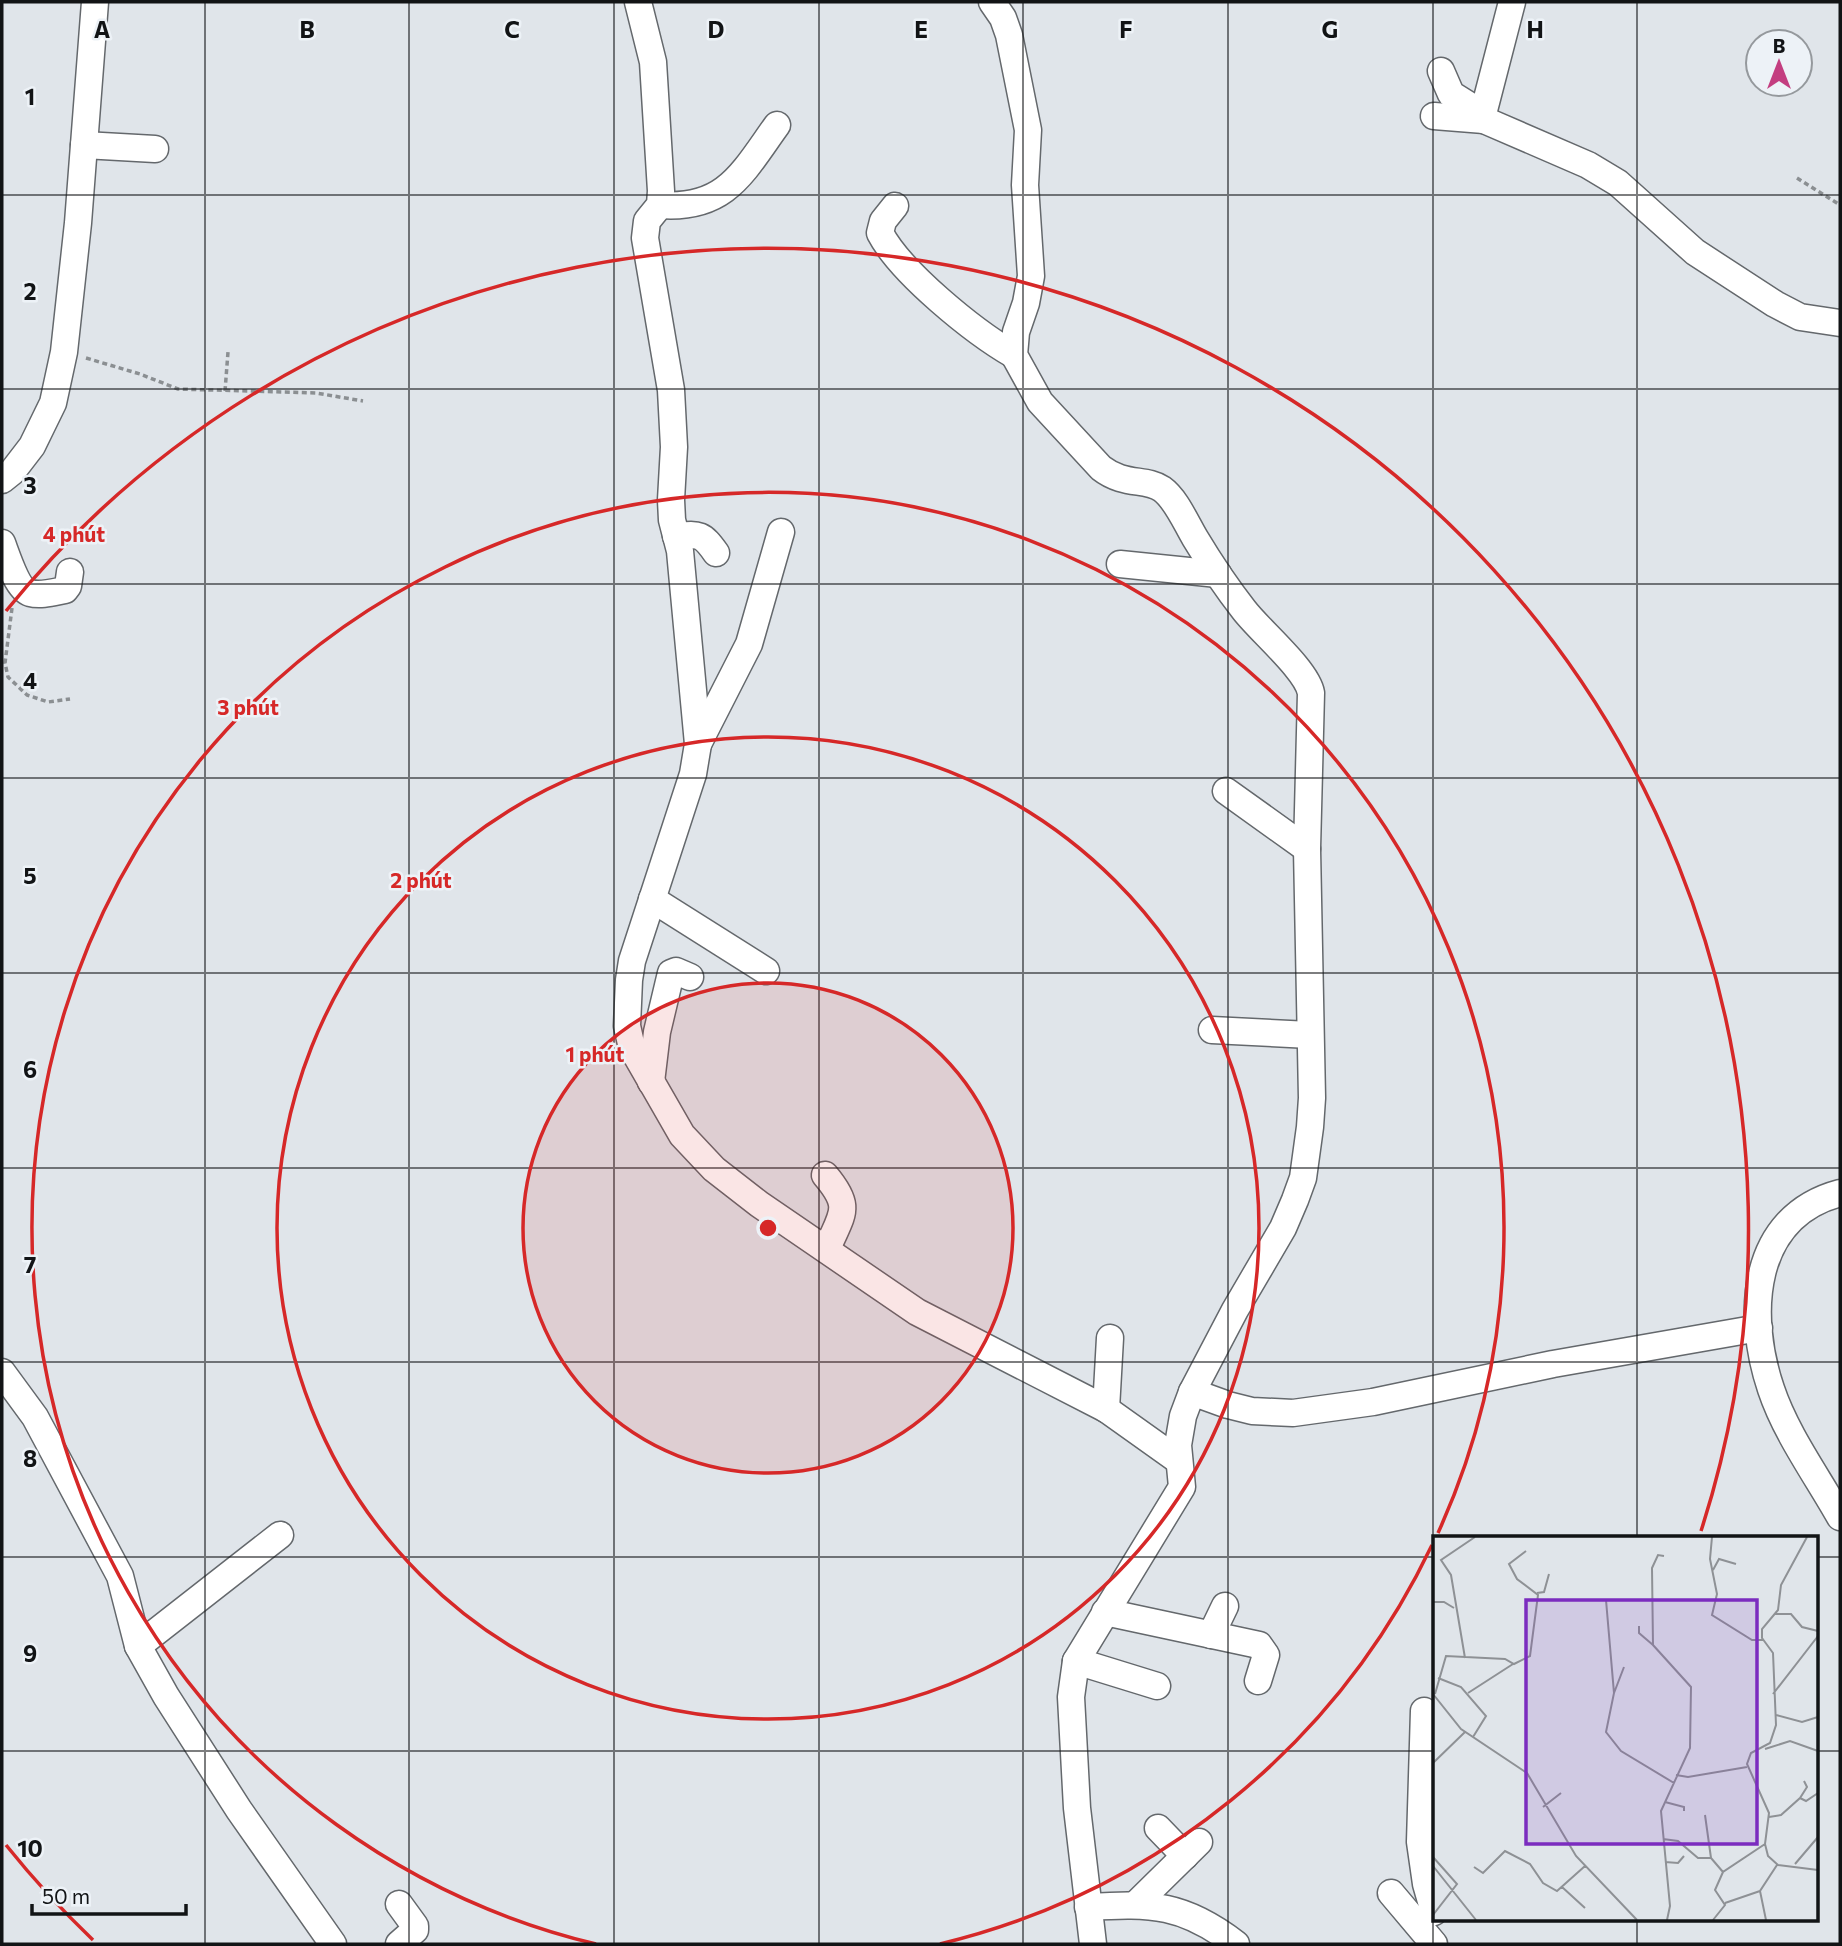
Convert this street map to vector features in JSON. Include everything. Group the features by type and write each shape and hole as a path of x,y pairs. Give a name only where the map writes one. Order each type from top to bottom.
{"street":[{"path":"2,481 32,446 52,403 64,352 78,223 95,2"},
{"path":"638,2 653,62 661,191 660,205 648,221 645,238 671,390 674,447 672,520 682,565 698,744 693,774 632,961 627,1026 632,1048 682,1136 714,1169 759,1204 917,1312 1106,1409 1179,1461"},
{"path":"992,2 1003,18 1009,35 1029,143 1025,185 1031,276 1026,303 1016,332 1014,355"},
{"path":"1483,117 1509,3"},
{"path":"1441,71 1451,94 1483,117 1588,165 1618,183 1695,252 1800,317 1840,323"},
{"path":"1434,116 1483,117"},
{"path":"660,205 683,207 715,197 737,180 778,125"},
{"path":"84,145 155,149"},
{"path":"895,206 883,221 880,233 901,261 962,320 989,341 1014,355 1040,402 1101,468 1122,480 1155,485 1168,495 1244,610 1305,677 1309,685 1307,849 1310,1127 1303,1178 1283,1228 1235,1310 1192,1392 1180,1431 1182,1487 1076,1661 1071,1697 1077,1808 1093,1944"},
{"path":"698,744 750,644 781,532"},
{"path":"676,536 698,534 706,539 716,553"},
{"path":"2,543 16,578 28,593 65,590 70,572"},
{"path":"1120,564 1218,574"},
{"path":"1226,791 1307,849"},
{"path":"652,899 766,971"},
{"path":"651,1082 657,1032 671,973 676,971 690,977"},
{"path":"1212,1030 1310,1035"},
{"path":"825,1175 842,1198 842,1211 827,1249"},
{"path":"1840,1193 1801,1211 1776,1238 1763,1263 1757,1306 1760,1346 1771,1391 1791,1432 1840,1517"},
{"path":"1192,1392 1251,1411 1293,1413 1373,1402 1553,1364 1759,1328"},
{"path":"1106,1409 1110,1338"},
{"path":"2,1372 35,1417 120,1576 138,1646 166,1696 239,1810 333,1944"},
{"path":"138,1646 280,1535"},
{"path":"1211,1635 1225,1606"},
{"path":"1105,1612 1252,1643 1263,1649 1266,1655 1258,1681"},
{"path":"1076,1661 1157,1686"},
{"path":"1424,1711 1420,1842 1426,1884 1433,1908"},
{"path":"1136,1904 1192,1849 1158,1828"},
{"path":"1391,1893 1434,1944"},
{"path":"399,1904 415,1930 399,1944"},
{"path":"1088,1907 1136,1904 1155,1906 1193,1916 1236,1944"},
{"path":"1437,1922 1443,1944"}],"path":[{"path":"1797,178 1840,205"},
{"path":"64,352 117,367 177,389 316,393 363,401"},
{"path":"225,391 228,352"},
{"path":"16,578 5,663 8,677 27,695 48,702 70,699"}]}
